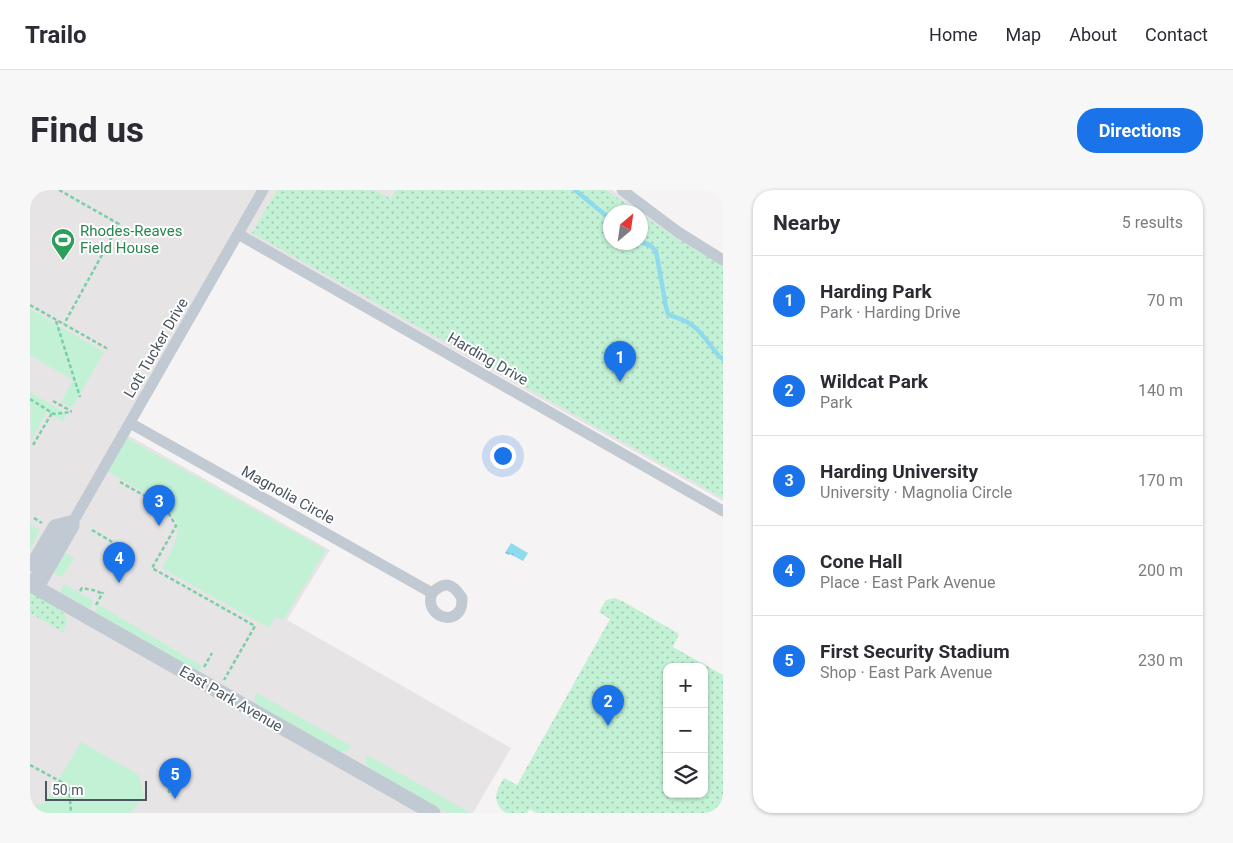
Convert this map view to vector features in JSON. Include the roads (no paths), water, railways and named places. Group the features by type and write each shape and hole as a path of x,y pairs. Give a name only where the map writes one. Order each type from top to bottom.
{"street":[{"name":"Lott Tucker Drive","path":"33,586 130,423 263,190"},
{"path":"622,190 678,232 723,260"},
{"name":"Harding Drive","path":"238,234 723,511"},
{"name":"Magnolia Circle","path":"130,423 432,593"},
{"name":"Lott Tucker Drive","path":"30,566 54,524 71,521"},
{"name":"East Park Avenue","path":"33,586 433,813"}],"water":[{"path":"511,543 528,553 523,561 505,553"}],"waterway":[{"path":"575,190 603,213"},
{"path":"648,244 656,251 668,314 687,322 696,329 723,359"}],"place":[{"name":"Rhodes-Reaves Field House","path":"63,261"},
{"name":"Harding Park","path":"620,382"},
{"name":"Harding University","path":"159,526"},
{"name":"Cone Hall","path":"119,583"},
{"name":"Wildcat Park","path":"608,726"},
{"name":"First Security Stadium","path":"175,799"}]}
